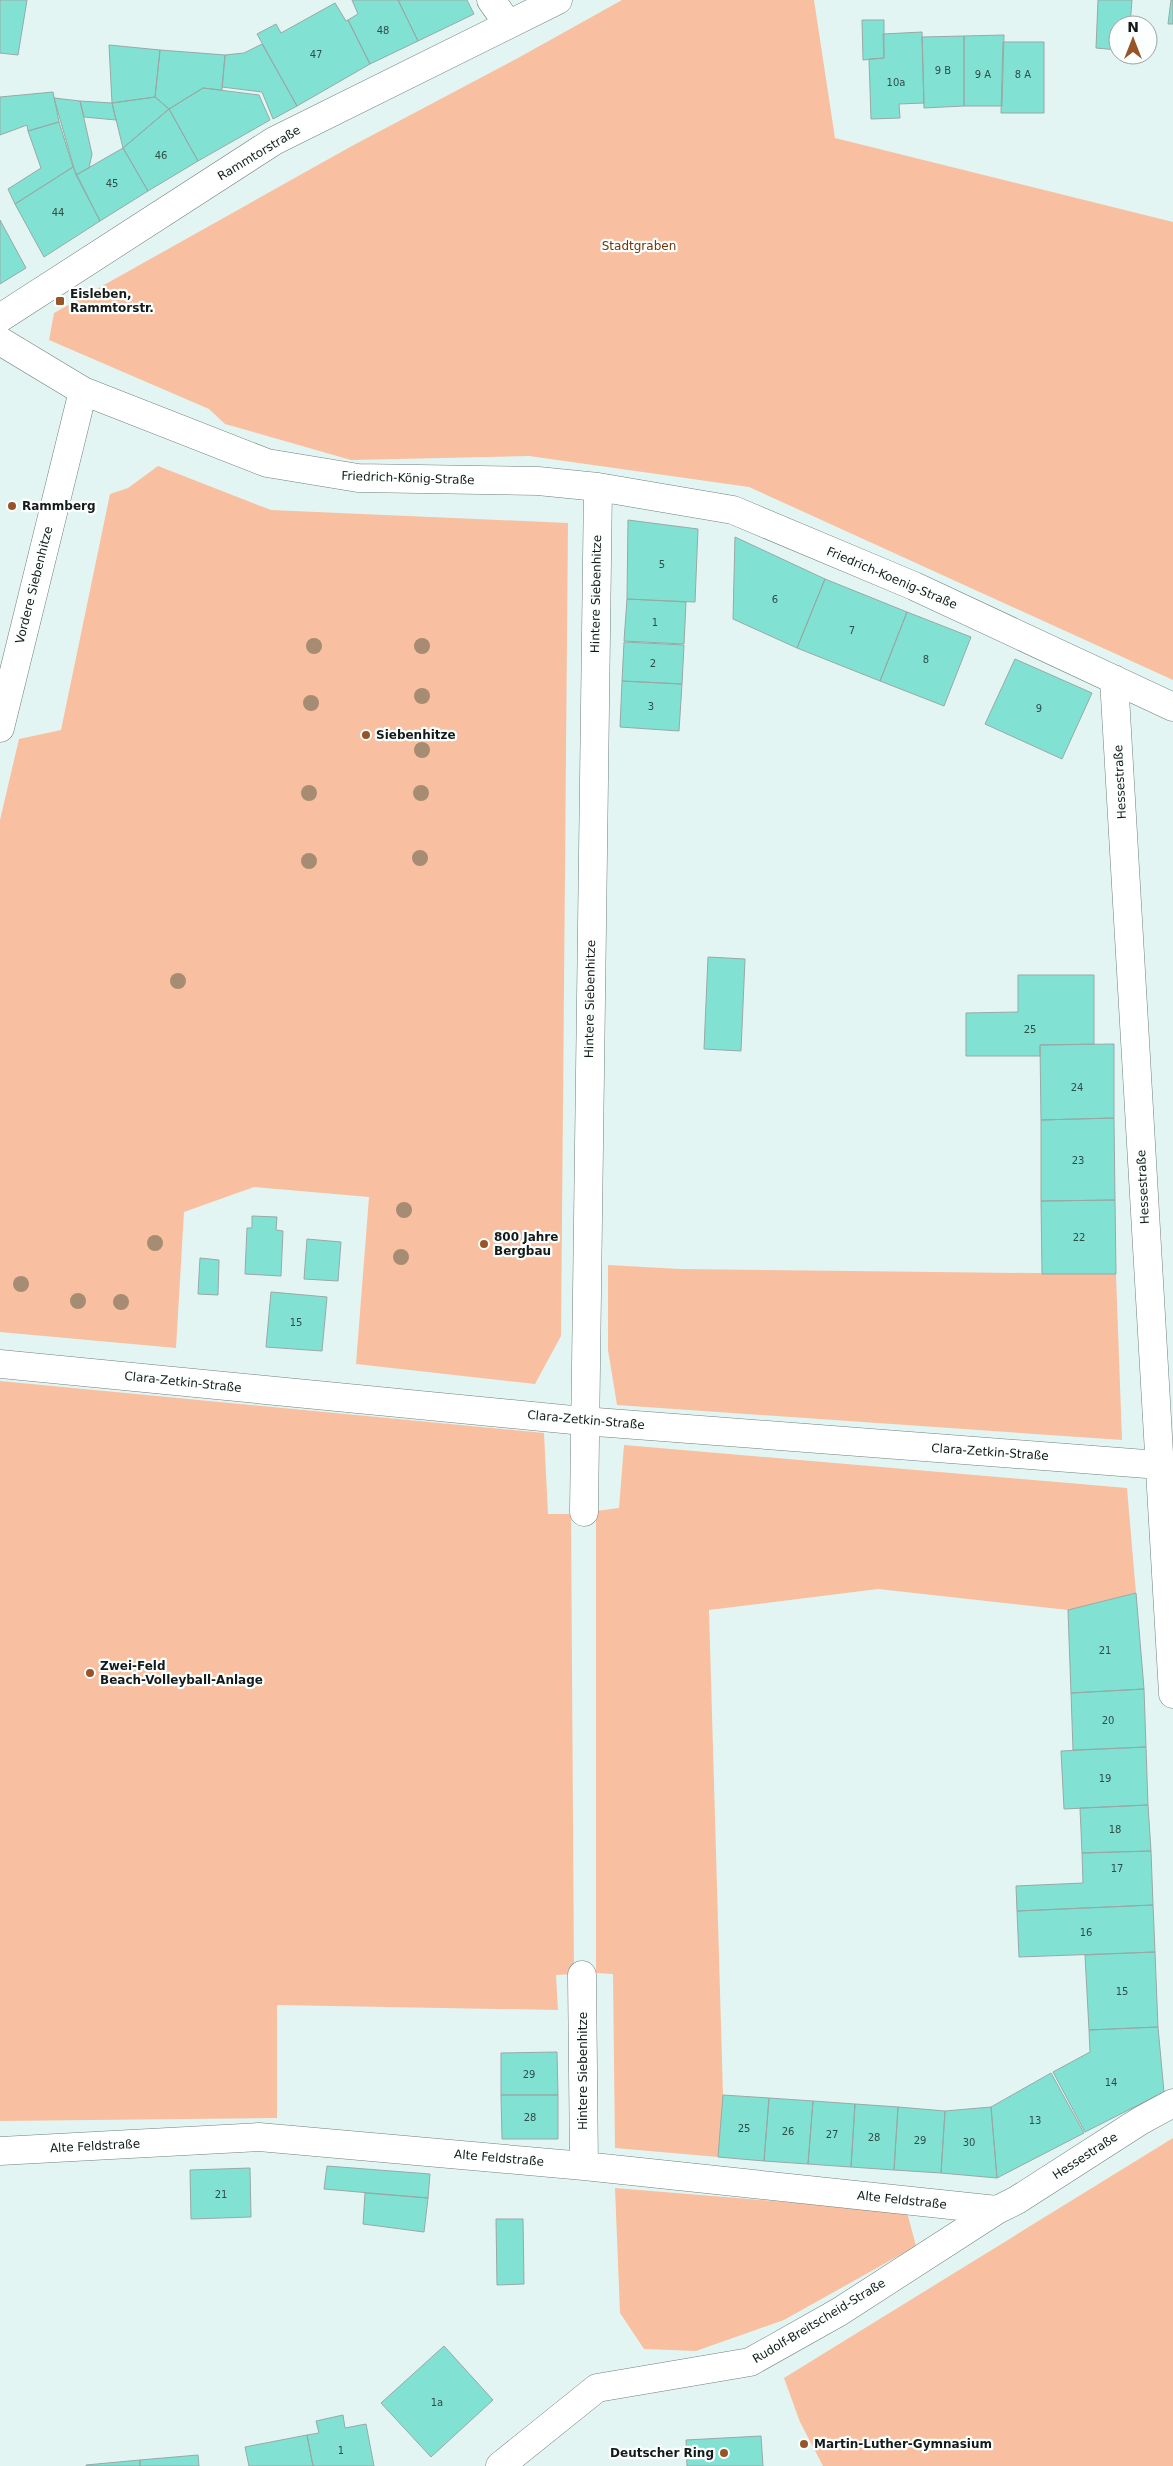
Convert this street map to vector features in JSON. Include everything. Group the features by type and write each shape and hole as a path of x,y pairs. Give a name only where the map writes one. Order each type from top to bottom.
{"street":[{"path":"491,0 508,24"},
{"name":"Rammtorstraße","path":"0,318 274,141 558,0"},
{"path":"0,341 83,391"},
{"name":"Friedrich-König-Straße","path":"83,391 267,463 310,472 358,478 538,480 598,487"},
{"name":"Vordere Siebenhitze","path":"0,728 83,391"},
{"name":"Friedrich-Koenig-Straße","path":"598,487 733,510 914,586 1173,707"},
{"name":"Hintere Siebenhitze","path":"584,1512 583,1421 598,487"},
{"name":"Hessestraße","path":"1114,679 1166,1466 1173,1694"},
{"name":"Clara-Zetkin-Straße","path":"0,1364 583,1421 1166,1466"},
{"name":"Hintere Siebenhitze","path":"582,1976 584,2166"},
{"name":"Hessestraße","path":"997,2210 1017,2200 1140,2121 1173,2103"},
{"name":"Alte Feldstraße","path":"0,2151 259,2137 584,2166 997,2210"},
{"name":"Rudolf-Breitscheid-Straße","path":"500,2466 597,2388 750,2362 839,2312 997,2210"}],"green space":[{"name":"Stadtgraben","path":"622,0 814,0 835,138 1173,222 1173,680 749,487 529,456 351,460 225,424 209,409 49,340 54,313 350,147 518,58"},
{"path":"158,466 271,510 568,523 561,1336 535,1384 356,1364 369,1197 254,1187 184,1212 176,1348 0,1332 0,820 19,739 61,730 110,494 128,488"},
{"path":"608,1265 680,1269 1116,1274 1122,1440 617,1405 608,1350"},
{"path":"0,1381 544,1433 548,1514 571,1514 574,1974 556,1975 558,2010 277,2005 277,2118 0,2121"},
{"path":"624,1445 1127,1488 1136,1593 1068,1610 878,1589 709,1610 723,2095 718,2157 615,2148 613,1974 596,1973 596,1511 619,1508"},
{"path":"1173,2138 1173,2466 823,2466 800,2422 784,2378"},
{"path":"615,2188 907,2212 916,2246 784,2320 696,2351 644,2349 620,2313"}],"building":[{"path":"0,0 27,0 18,55 0,53"},
{"path":"352,0 398,0 418,41 370,64 348,20 358,14"},
{"path":"398,0 467,0 474,14 418,41"},
{"path":"1098,0 1132,0 1131,15 1108,15 1108,49 1096,48"},
{"path":"1171,0 1173,0 1173,24 1168,24"},
{"path":"335,3 346,21 348,20 370,64 297,106 257,34 276,24 281,33"},
{"path":"862,20 884,20 884,58 863,60"},
{"path":"922,32 924,103 899,104 900,118 871,119 869,59 884,58 883,34"},
{"path":"1004,35 1002,106 964,106 964,36"},
{"path":"964,36 964,106 924,108 922,37"},
{"path":"1003,42 1044,42 1044,113 1001,113"},
{"path":"262,44 297,106 273,119 262,92 222,87 225,55 244,53"},
{"path":"109,45 160,50 155,97 112,103"},
{"path":"160,50 225,55 222,90 203,88 169,109 155,97"},
{"path":"203,88 259,95 270,120 198,161 169,109"},
{"path":"53,92 59,122 28,131 27,125 0,135 0,97"},
{"path":"155,97 169,109 123,148 112,103"},
{"path":"54,98 80,101 92,154 89,168 76,175"},
{"path":"80,101 112,103 116,120 84,117"},
{"path":"169,109 198,161 148,191 123,148"},
{"path":"59,122 73,167 15,204 8,189 41,168 28,131"},
{"path":"123,148 148,191 100,221 76,175"},
{"path":"73,167 100,221 44,257 15,204"},
{"path":"0,220 26,268 0,284"},
{"path":"628,520 698,529 695,602 627,599"},
{"path":"735,537 825,579 797,648 733,619"},
{"path":"825,579 907,612 880,681 797,648"},
{"path":"627,599 686,602 684,644 624,641"},
{"path":"907,612 971,637 944,706 880,681"},
{"path":"624,642 684,645 682,684 622,681"},
{"path":"1015,659 1092,693 1062,759 985,724"},
{"path":"622,681 682,684 679,731 620,727"},
{"path":"708,957 745,959 741,1051 704,1049"},
{"path":"1018,975 1094,975 1094,1044 1040,1045 1040,1056 966,1056 966,1013 1018,1012"},
{"path":"1114,1044 1114,1118 1041,1120 1040,1045"},
{"path":"1114,1118 1115,1200 1041,1201 1041,1120"},
{"path":"1115,1200 1116,1274 1042,1274 1041,1201"},
{"path":"252,1216 277,1217 276,1230 283,1231 281,1276 245,1274 247,1228 252,1228"},
{"path":"307,1239 341,1242 338,1281 304,1279"},
{"path":"200,1258 219,1260 218,1295 198,1294"},
{"path":"271,1292 327,1297 322,1351 266,1347"},
{"path":"1136,1593 1144,1689 1071,1693 1068,1610"},
{"path":"1144,1689 1146,1747 1073,1750 1071,1693"},
{"path":"1146,1747 1148,1805 1064,1809 1061,1751"},
{"path":"1148,1805 1151,1851 1082,1853 1080,1808"},
{"path":"1151,1851 1153,1905 1017,1911 1016,1886 1083,1883 1082,1853"},
{"path":"1153,1905 1155,1952 1019,1957 1017,1911"},
{"path":"1155,1952 1158,2027 1089,2030 1085,1955"},
{"path":"1158,2027 1164,2092 1085,2132 1053,2072 1090,2052 1089,2030"},
{"path":"557,2052 558,2095 501,2095 501,2053"},
{"path":"1051,2073 1084,2133 997,2178 991,2107"},
{"path":"501,2095 558,2095 558,2139 502,2139"},
{"path":"723,2095 769,2098 764,2161 718,2157"},
{"path":"769,2098 813,2101 808,2164 764,2161"},
{"path":"813,2101 855,2104 851,2167 808,2164"},
{"path":"855,2104 898,2107 894,2170 851,2167"},
{"path":"898,2107 945,2111 941,2173 894,2170"},
{"path":"991,2107 997,2178 941,2173 945,2111"},
{"path":"327,2166 430,2174 428,2198 324,2189"},
{"path":"250,2168 251,2217 191,2219 190,2170"},
{"path":"365,2193 428,2198 424,2232 363,2224"},
{"path":"496,2219 523,2219 524,2284 497,2285"},
{"path":"444,2346 493,2400 431,2457 381,2403"},
{"path":"343,2415 345,2428 366,2424 374,2466 313,2466 307,2435 319,2433 316,2421"},
{"path":"307,2435 313,2466 249,2466 245,2447"},
{"path":"761,2436 763,2466 687,2466 686,2440"},
{"path":"198,2455 199,2466 140,2466 140,2460"},
{"path":"140,2460 140,2466 86,2466 86,2465"}],"place":[{"name":"Eisleben, Rammtorstr.","path":"60,301"},
{"name":"Rammberg","path":"12,506"},
{"name":"Siebenhitze","path":"366,735"},
{"name":"800 Jahre Bergbau","path":"484,1244"},
{"name":"Zwei-Feld Beach-Volleyball-Anlage","path":"90,1673"},
{"name":"Martin-Luther-Gymnasium","path":"804,2444"},
{"name":"Deutscher Ring","path":"724,2453"}]}
